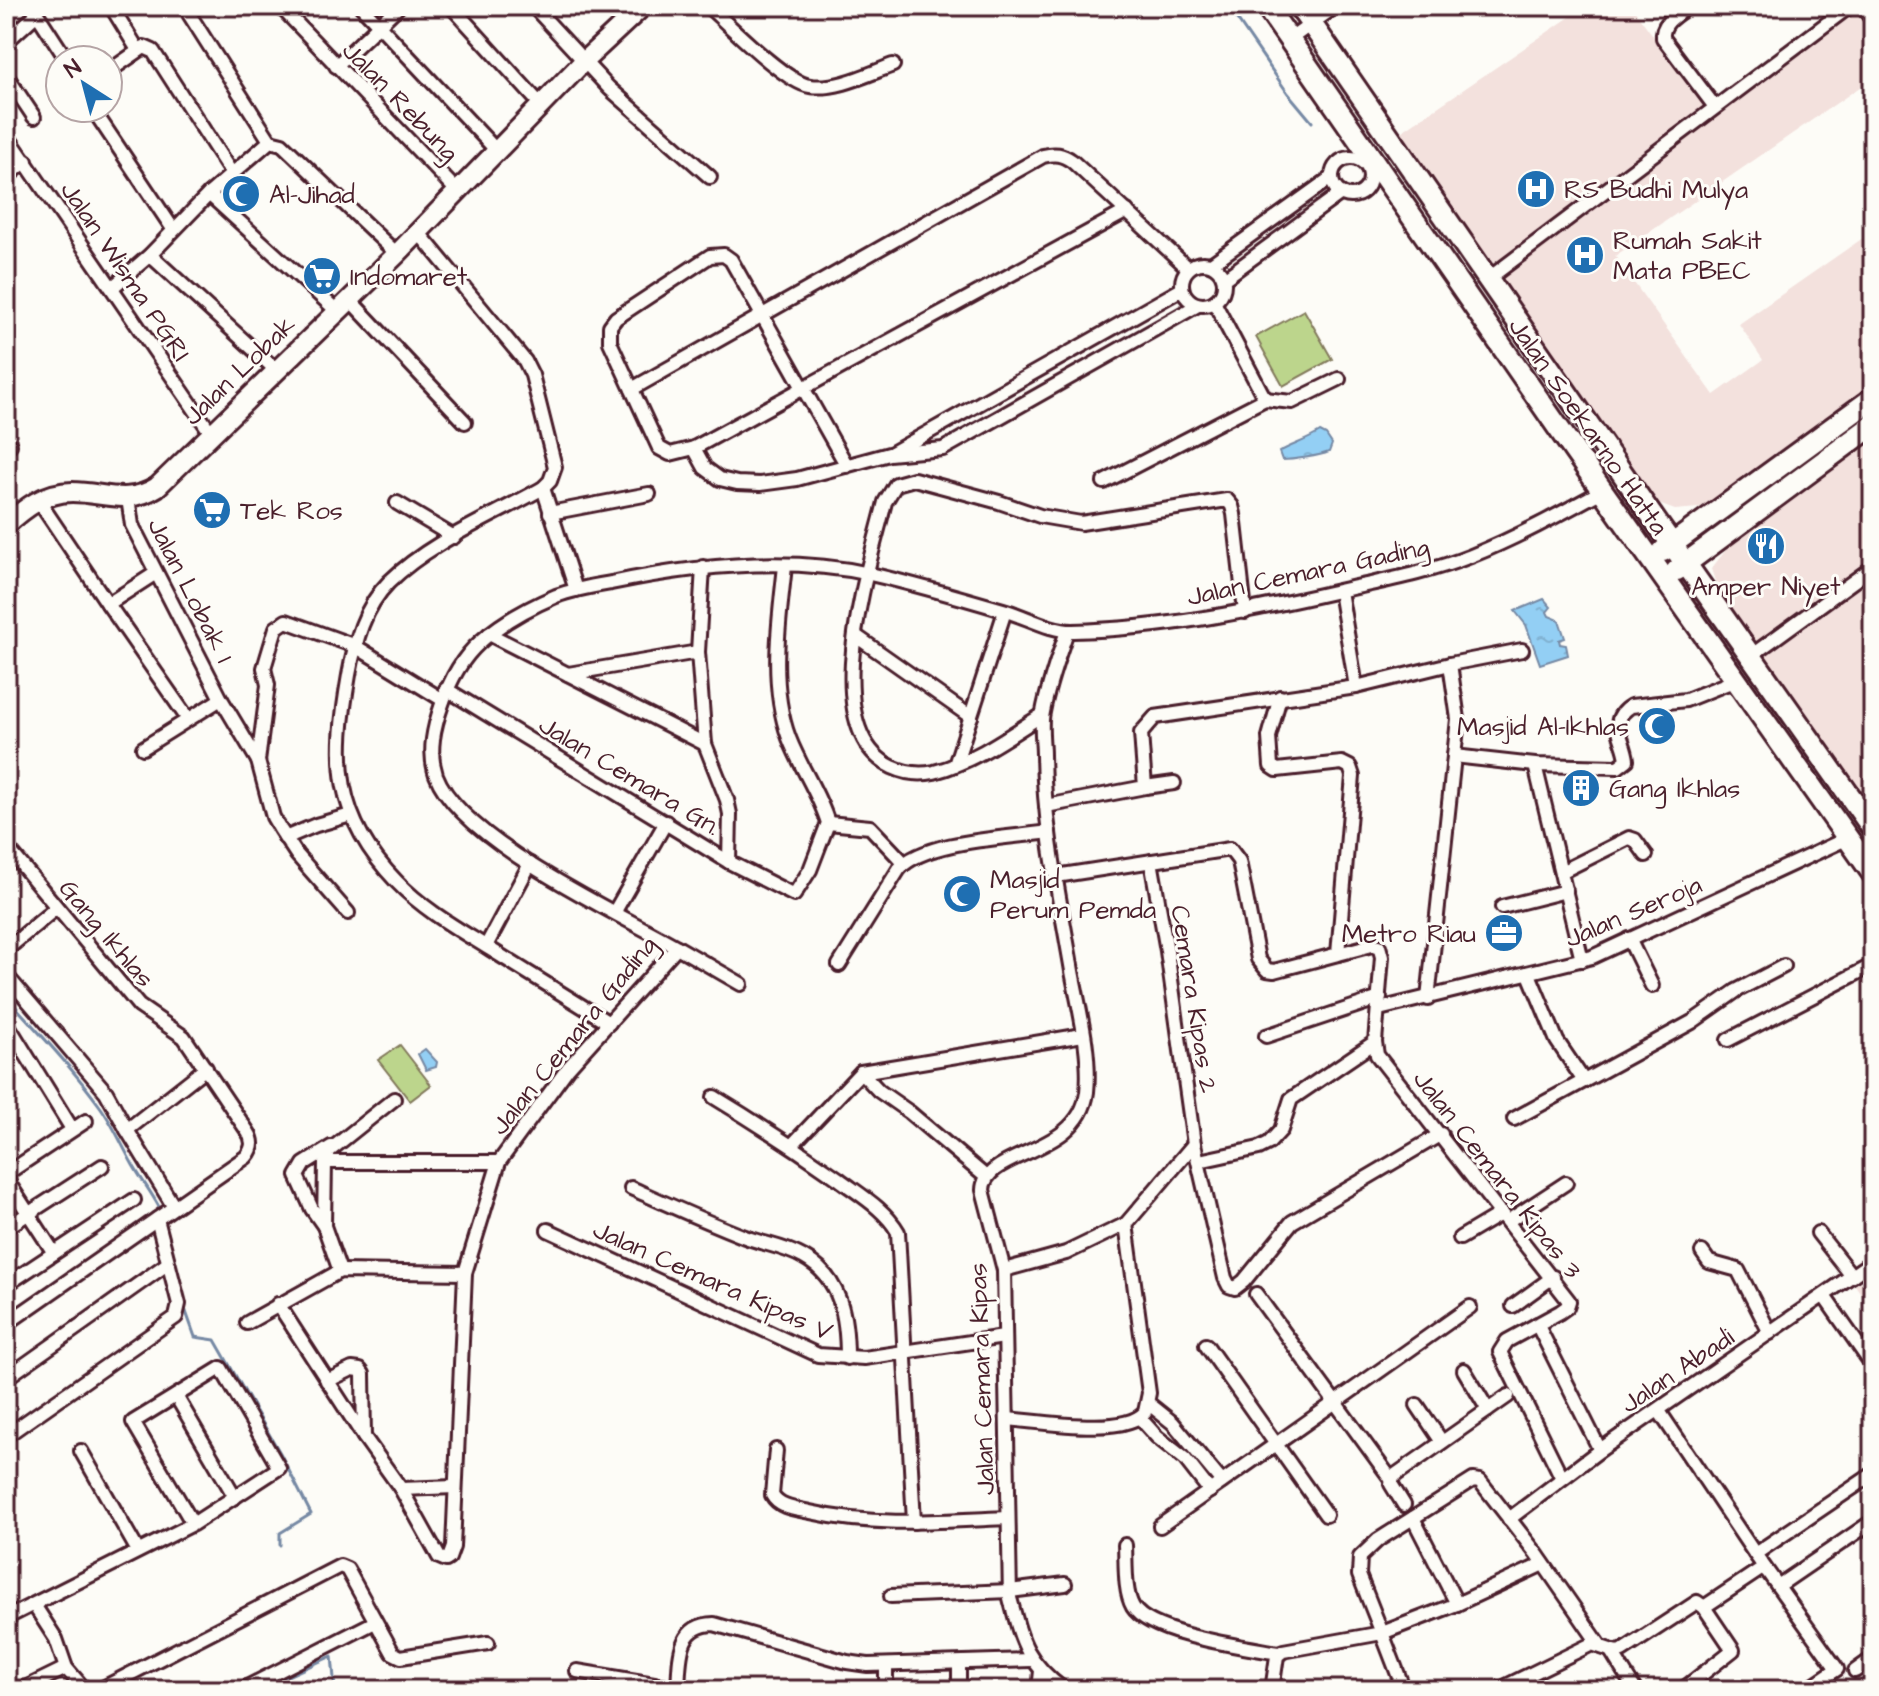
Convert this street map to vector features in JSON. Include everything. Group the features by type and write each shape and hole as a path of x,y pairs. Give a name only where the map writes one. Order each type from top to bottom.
{"main road":[{"name":"Jalan Soekarno Hatta","path":"1266,6 1602,491 1873,874"},
{"name":"Jalan Soekarno Hatta","path":"1299,6 1651,515 1873,829"},
{"name":"Jalan Lobak","path":"128,498 141,496 157,487 419,233 636,8"},
{"path":"1652,559 1873,398"},
{"path":"1665,578 1873,425"},
{"path":"6,525 38,500 71,492 128,498"},
{"path":"1629,527 1643,528 1651,515"}],"street":[{"path":"111,6 138,50"},
{"path":"122,6 132,6"},
{"name":"Jalan Rebung","path":"280,6 458,192"},
{"path":"361,6 496,150"},
{"path":"336,66 399,6"},
{"path":"451,6 541,105"},
{"path":"533,6 629,107 710,177"},
{"path":"708,6 778,67 806,86 840,84 893,65"},
{"path":"1289,40 1336,6"},
{"path":"1689,6 1667,22 1662,31 1663,38 1715,107"},
{"path":"1488,279 1850,6"},
{"path":"1862,6 1873,21"},
{"path":"6,42 35,10 57,44"},
{"path":"189,14 276,143 397,254"},
{"path":"124,60 138,50 148,48 153,51 232,174"},
{"path":"6,75 34,117"},
{"path":"103,124 173,229"},
{"path":"1211,264 1332,177 1351,130"},
{"name":"Jalan Wisma PGRI","path":"6,134 211,433"},
{"path":"113,287 150,255 209,194 276,143"},
{"path":"632,389 1043,156 1064,155 1188,268"},
{"path":"1338,162 1355,157 1369,168 1368,186 1359,194"},
{"path":"6,178 26,161"},
{"path":"1332,177 1341,193 1350,196 1392,189"},
{"path":"1224,279 1341,193"},
{"path":"209,194 344,306 465,422"},
{"path":"847,466 803,389 731,260 724,255 710,256 616,318 610,326 610,342 659,448 670,454 694,448 803,389 1127,211"},
{"path":"419,233 525,361 532,375 554,460 553,474 543,488 405,568 388,583 366,615 355,646 340,728 343,788 351,815 375,857 399,885 433,912 609,1023"},
{"path":"150,255 276,370"},
{"path":"694,448 711,474 737,483 777,482 889,454 939,450 954,445 1198,305 1214,302 1222,292 1224,279 1217,267 1211,264 1199,263 1188,268 1182,278 1182,289 1188,299 1198,305"},
{"path":"889,454 1182,289"},
{"path":"1214,302 1265,399"},
{"path":"1104,482 1265,399 1292,402 1339,379"},
{"path":"1042,715 955,765 924,773 900,771 885,764 869,748 858,723 851,679 868,574 888,495 896,484 909,479 987,498 1040,516 1081,523 1227,500 1234,514 1245,612"},
{"path":"543,488 576,590"},
{"name":"Jalan Cemara Gading","path":"401,1489 436,1553 442,1559 449,1558 453,1547 465,1273 499,1162 557,1081 677,947 530,864 468,820 440,784 432,757 432,742 445,695 463,661 489,634 544,602 576,590 703,567 823,567 868,574 1067,631 1245,612 1418,574 1472,556 1602,491"},
{"path":"550,513 649,494"},
{"name":"Jalan Lobak 1","path":"128,498 132,525 221,699 258,761"},
{"path":"38,500 188,719"},
{"path":"397,503 454,537"},
{"path":"785,566 778,644 781,709 791,743 828,823 870,827 904,863"},
{"path":"703,567 698,652 705,744 730,814 729,862"},
{"path":"1752,655 1873,567"},
{"path":"108,604 156,573"},
{"path":"1340,591 1356,687"},
{"path":"955,765 1005,611"},
{"name":"Jalan Cemara Gn.","path":"258,761 268,685 264,668 277,626 286,621 355,646 666,822 729,862 794,895 810,870 828,823"},
{"path":"861,1072 879,1091 986,1177 1000,1164 1052,1141 1075,1121 1087,1093 1083,1035 1049,832 1042,715 1067,631"},
{"path":"489,634 705,744"},
{"path":"856,636 971,717"},
{"path":"1145,787 1141,733 1155,717 1356,687 1522,650"},
{"path":"568,674 698,652"},
{"path":"1428,999 1454,756 1457,703 1450,664"},
{"path":"1454,756 1535,765 1622,766 1627,756 1616,724 1623,711 1631,706 1686,700 1736,680"},
{"path":"1280,697 1269,737 1271,766 1277,770 1342,763 1352,771 1338,954"},
{"name":"Jalan Lobak 1","path":"143,748 221,699"},
{"path":"258,761 273,817 285,838 348,913"},
{"path":"1535,765 1582,960"},
{"path":"1046,806 1174,783"},
{"path":"285,838 351,815"},
{"path":"615,911 666,822"},
{"path":"839,965 904,863 936,848 1049,832"},
{"path":"1561,872 1629,838 1635,840 1646,855"},
{"name":"Jalan Seroja","path":"1266,1036 1380,1004 1428,999 1582,960 1848,838"},
{"name":"Gang Ikhlas","path":"6,846 139,1006 184,1037 206,1068"},
{"path":"1056,876 1224,848 1233,851 1239,861 1258,959 1267,970 1372,945 1379,946 1382,957 1375,1042 1291,1099 1284,1124 1276,1136 1259,1148 1199,1161"},
{"name":"Cemara Kipas 2","path":"1151,861 1194,1144 1229,1286 1235,1288 1244,1281 1292,1222 1441,1134"},
{"path":"486,946 530,864"},
{"path":"1502,907 1566,891"},
{"path":"6,950 56,908"},
{"path":"1629,939 1652,986"},
{"path":"677,947 741,984"},
{"path":"1728,1040 1873,965"},
{"path":"1514,1119 1692,1022 1736,991 1784,966"},
{"path":"1529,974 1557,1041 1584,1081"},
{"path":"6,975 106,1092 174,1207"},
{"path":"6,1022 72,1129"},
{"path":"792,1145 861,1072 1083,1035"},
{"name":"Jalan Cemara Kipas 3","path":"1375,1042 1381,1061 1568,1298 1568,1305 1507,1341 1500,1352 1562,1478"},
{"path":"6,1324 251,1151 251,1137 206,1068 127,1130"},
{"path":"714,1097 792,1145 874,1205 898,1232 914,1522"},
{"path":"340,1271 324,1226 312,1209 297,1176 304,1164 394,1099"},
{"path":"54,1253 6,1176 86,1121"},
{"path":"1004,1270 1066,1253 1126,1224 1194,1144"},
{"path":"324,1226 325,1162 331,1147"},
{"path":"325,1162 499,1162"},
{"path":"6,1228 102,1166"},
{"name":"Jalan Cemara Kipas","path":"986,1177 983,1190 1004,1270 1010,1591 1022,1642 1031,1660 1064,1690"},
{"path":"1460,1238 1566,1183"},
{"path":"631,1188 747,1238 802,1256 814,1264 842,1301 847,1326 847,1358"},
{"path":"6,1285 134,1200"},
{"path":"6,1436 176,1317 179,1311 157,1219"},
{"path":"1007,1419 1080,1425 1130,1422 1140,1418 1148,1403 1126,1224"},
{"name":"Jalan Cemara Kipas V","path":"548,1230 806,1351 831,1358 903,1352 1004,1337"},
{"path":"1818,1233 1852,1276"},
{"path":"1702,1252 1709,1262 1738,1270 1770,1333"},
{"name":"Jalan Abadi","path":"1509,1519 1600,1450 1873,1261"},
{"path":"6,1378 167,1264"},
{"path":"247,1323 340,1271 465,1273"},
{"path":"1513,1306 1553,1277"},
{"path":"1256,1294 1391,1479 1392,1488 1404,1505"},
{"path":"1824,1296 1873,1366"},
{"path":"278,1304 401,1489 455,1487"},
{"path":"1160,1526 1470,1307"},
{"path":"1537,1324 1600,1450"},
{"path":"1206,1345 1326,1515"},
{"path":"6,1600 10,1616 34,1605 193,1524 279,1468 221,1368 133,1422 193,1524"},
{"path":"327,1381 352,1369 360,1370 363,1374 364,1437"},
{"path":"1464,1370 1488,1410"},
{"path":"176,1396 235,1497"},
{"path":"1391,1479 1508,1396"},
{"path":"1148,1403 1184,1435 1222,1482"},
{"path":"1417,1405 1442,1442"},
{"path":"1659,1411 1837,1669 1806,1690"},
{"path":"1140,1418 1157,1437 1172,1447 1210,1491"},
{"path":"1172,1447 1184,1435"},
{"path":"776,1450 772,1491 777,1503 854,1521 1008,1518"},
{"path":"81,1451 138,1551"},
{"path":"1194,1470 1205,1461"},
{"path":"1755,1554 1873,1474"},
{"path":"1404,1690 1359,1575 1360,1557 1378,1540 1473,1480 1480,1481 1635,1690"},
{"path":"1413,1518 1457,1604"},
{"path":"1778,1586 1873,1521"},
{"path":"1125,1545 1130,1601 1146,1621 1193,1636 1279,1653 1382,1633 1457,1604 1543,1564"},
{"path":"99,1690 337,1567 347,1569 388,1649 401,1657 488,1643"},
{"path":"1704,1607 1764,1567"},
{"path":"891,1596 1010,1591 1065,1584"},
{"path":"1498,1690 1579,1649 1605,1647 1622,1651 1697,1602 1704,1607 1733,1650 1682,1690"},
{"path":"34,1605 56,1639 66,1668 85,1690"},
{"path":"241,1690 375,1622"},
{"path":"577,1671 678,1688 681,1651 686,1637 695,1628 714,1624 847,1662 886,1666 1031,1660"},
{"path":"1272,1690 1279,1653"},
{"path":"1855,1671 1873,1658"},
{"path":"959,1664 959,1690"},
{"path":"886,1666 886,1690"},
{"path":"21,1690 66,1668"},
{"path":"1039,1690 1041,1671"}],"shaded area":[{"path":"1586,6 1631,6 1714,117 1864,6 1873,8 1873,78 1615,256 1714,395 1763,360 1739,324 1873,231 1873,387 1712,502 1698,508 1675,510 1653,502 1395,136"},
{"path":"1873,439 1873,820 1726,613 1711,569 1737,536"},
{"path":"1873,1274 1873,1311 1855,1285"}],"green space":[{"path":"1304,310 1332,359 1283,386 1256,337"},
{"path":"400,1045 431,1085 410,1101 378,1060"}],"water":[{"path":"1320,432 1332,444 1329,452 1282,460 1279,452"},
{"path":"1544,599 1551,607 1547,612 1549,616 1559,620 1565,638 1559,640 1560,644 1566,645 1568,655 1540,664 1526,625 1515,611"},
{"path":"425,1049 437,1062 436,1067 426,1070 418,1054"}],"waterway":[{"path":"1228,6 1287,92 1312,122"},
{"path":"6,996 99,1105 159,1207"},
{"path":"166,1226 172,1256"},
{"path":"184,1306 195,1337 215,1340 311,1514 280,1533 280,1545"},
{"path":"257,1690 332,1656 335,1690"},
{"path":"362,1690 424,1683"}],"place":[{"name":"RS Budhi Mulya","path":"1536,189"},
{"name":"Al-Jihad","path":"241,194"},
{"name":"Rumah Sakit Mata PBEC","path":"1585,255"},
{"name":"Indomaret","path":"322,276"},
{"name":"Tek Ros","path":"212,510"},
{"name":"Amper Niyet","path":"1766,546"},
{"name":"Masjid Al-Ikhlas","path":"1657,726"},
{"name":"Gang Ikhlas","path":"1581,788"},
{"name":"Masjid Perum Pemda","path":"962,894"},
{"name":"Metro Riau","path":"1504,933"}]}
